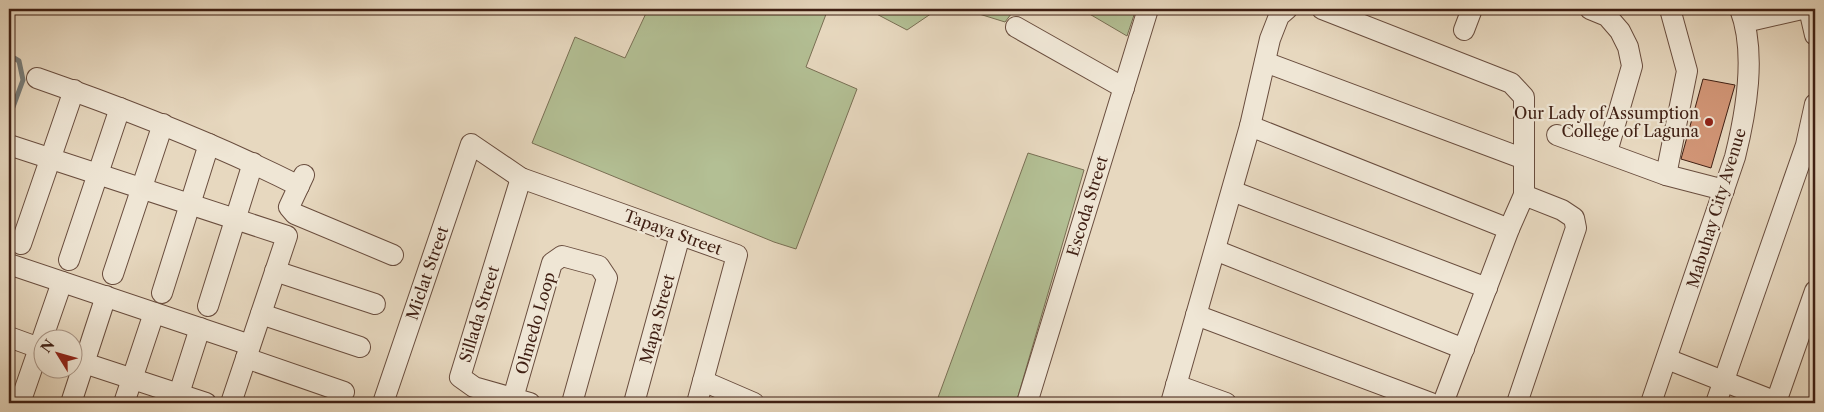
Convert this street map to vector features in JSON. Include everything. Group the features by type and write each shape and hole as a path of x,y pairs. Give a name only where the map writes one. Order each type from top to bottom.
{"street":[{"name":"Escoda Street","path":"1027,403 1148,9"},
{"path":"1226,403 1173,394 1250,126 1270,39 1279,16 1287,9"},
{"path":"1322,9 1511,83 1524,96 1524,195 1486,288 1443,403"},
{"path":"1464,30 1472,9"},
{"path":"1590,9 1607,16 1620,30 1628,47 1632,66 1607,152"},
{"path":"1666,175 1687,72 1670,9"},
{"path":"1809,9 1815,34"},
{"path":"1743,15 1792,10"},
{"name":"Mabuhay City Avenue","path":"1651,403 1668,359 1735,157 1744,117 1748,68 1743,15"},
{"path":"1016,27 1124,88"},
{"path":"1264,62 1524,159"},
{"path":"37,78 163,124 253,163 302,179 289,207 295,214 393,255"},
{"path":"21,244 74,90"},
{"path":"1716,403 1806,145 1815,104"},
{"path":"69,260 120,108"},
{"path":"113,274 163,124"},
{"path":"1250,126 1509,229"},
{"path":"1557,135 1666,175 1724,190"},
{"path":"162,293 210,144"},
{"name":"Tapaya Street","path":"471,144 521,178 737,255 697,403"},
{"name":"Miclat Street","path":"383,403 471,144"},
{"path":"9,145 287,236 230,403"},
{"path":"208,306 253,163"},
{"name":"Sillada Street","path":"521,178 460,377 474,387 522,401"},
{"path":"1232,191 1486,288"},
{"path":"1517,403 1576,228 1574,218 1562,210 1524,195"},
{"name":"Mapa Street","path":"634,403 680,235"},
{"path":"1215,250 1464,349"},
{"name":"Olmedo Loop","path":"522,401 552,263 562,256 599,266 607,278 572,403"},
{"path":"11,271 62,282 200,328 248,351 344,392"},
{"path":"275,271 375,304"},
{"path":"47,330 62,282"},
{"path":"1668,359 1778,403 1815,291"},
{"path":"82,354 106,296"},
{"path":"124,403 154,313"},
{"path":"260,314 360,347"},
{"path":"1196,315 1430,403"},
{"path":"177,399 200,328"},
{"path":"9,337 32,345"},
{"path":"82,362 132,379 177,399 206,403"},
{"path":"20,403 32,372"},
{"path":"71,403 75,380"},
{"path":"703,382 754,403"}],"green space":[{"path":"648,9 828,9 806,67 857,89 796,249 774,242 532,143 575,37 625,58"},
{"path":"867,9 938,9 907,30"},
{"path":"963,9 1015,9 1005,22"},
{"path":"1081,9 1136,9 1127,36"},
{"path":"1028,153 1084,170 1016,403 936,403"}],"building":[{"name":"Our Lady of Assumption College of Laguna","path":"1703,79 1735,85 1711,168 1681,159"}],"waterway":[{"path":"9,55 19,61 23,80 9,118"}],"place":[{"name":"Our Lady of Assumption College of Laguna","path":"1709,122"}]}
